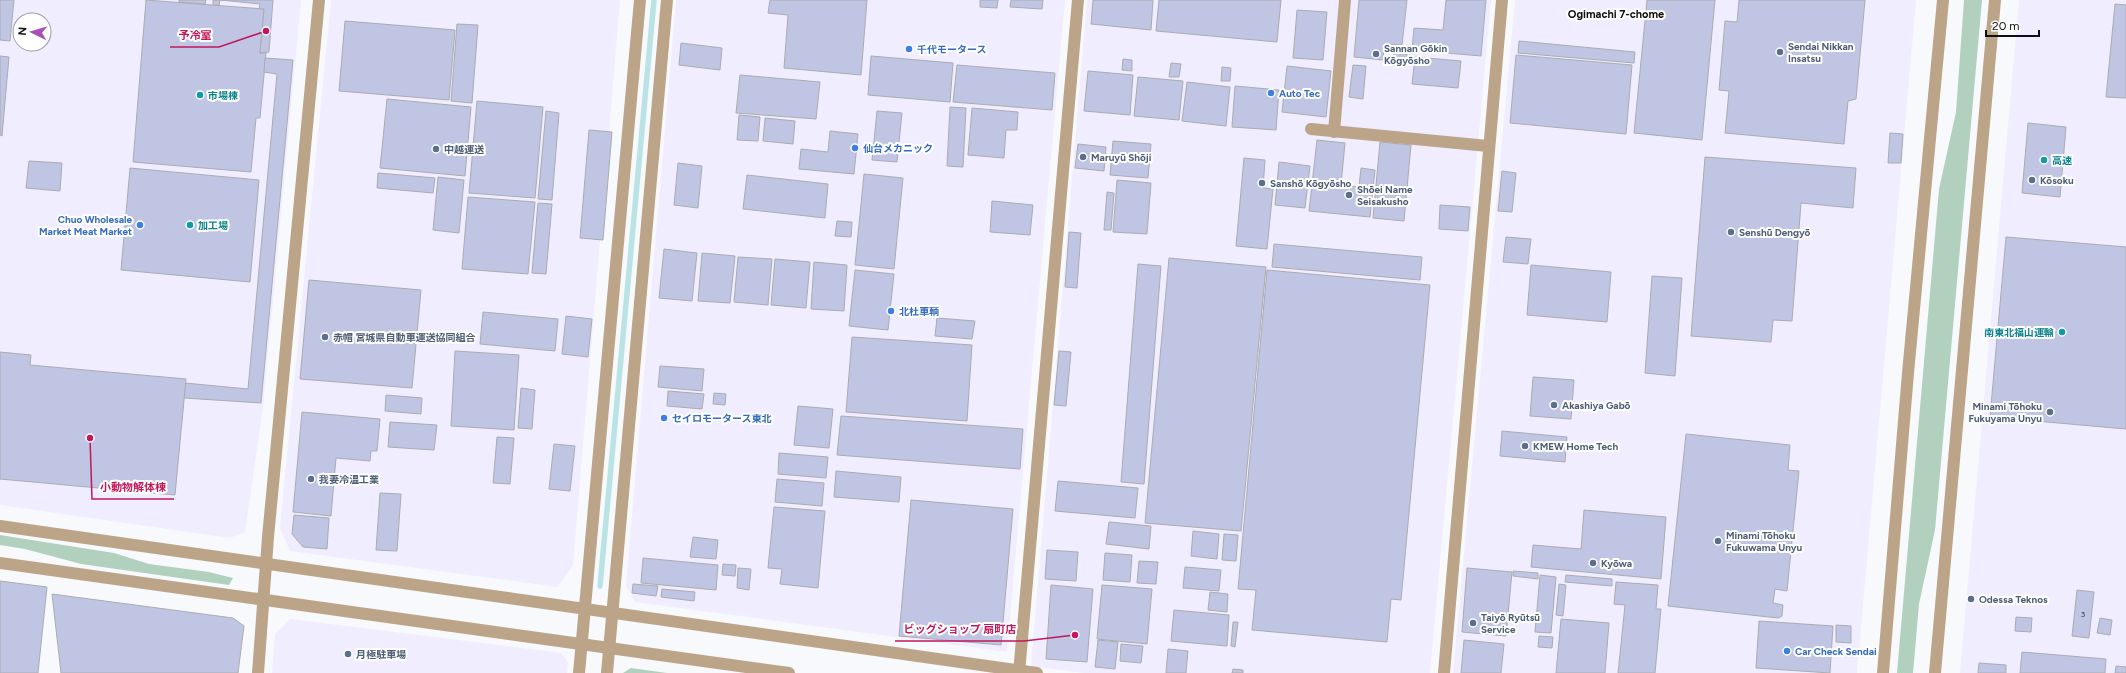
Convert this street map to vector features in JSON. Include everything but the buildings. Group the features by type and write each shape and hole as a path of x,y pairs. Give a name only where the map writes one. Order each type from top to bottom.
{"street":[{"path":"258,673 266,564 319,0"},
{"path":"579,673 640,0"},
{"path":"608,673 612,613 668,0"},
{"path":"1019,672 1078,0"},
{"path":"1334,132 1345,0"},
{"path":"1444,673 1488,146 1502,0"},
{"path":"1883,673 1908,373 1943,0"},
{"path":"1934,673 1995,0"},
{"path":"1311,129 1488,146"},
{"path":"0,526 1019,672 1037,673"},
{"path":"0,563 264,598 789,673"}],"shaded area":[{"name":"Chuo Wholesale Market Meat Market","path":"0,0 301,0 263,407 245,532 230,538 0,505"},
{"path":"331,0 620,0 573,565 558,587 290,551 280,528"},
{"path":"676,0 1065,0 1007,652 635,602 626,586"},
{"path":"1087,0 1491,0 1430,673 1084,673 1031,666"},
{"path":"1515,0 1916,0 1857,673 1453,673"},
{"path":"2019,0 2126,0 2126,673 1960,673"},
{"path":"290,619 561,653 568,662 567,673 272,673 275,634"}],"green space":[{"path":"1964,0 1982,0 1935,530 1919,604 1913,673 1897,673 1939,189 1956,112"},
{"path":"0,535 114,553 149,564 209,572 233,578 229,585 81,564 25,549 0,545"},
{"path":"631,668 667,673 623,673"}],"waterway":[{"path":"600,586 654,0"}],"place":[{"name":"予冷室","path":"266,31"},
{"name":"千代モータース","path":"909,49"},
{"name":"Sendai Nikkan Insatsu","path":"1780,52"},
{"name":"Sannan Gōkin Kōgyōsho","path":"1376,54"},
{"name":"Auto Tec","path":"1271,93"},
{"name":"市場棟","path":"200,95"},
{"name":"仙台メカニック","path":"855,148"},
{"name":"中越運送","path":"436,149"},
{"name":"Maruyū Shōji","path":"1083,157"},
{"name":"高速","path":"2044,160"},
{"name":"Kōsoku","path":"2032,180"},
{"name":"Sanshō Kōgyōsho","path":"1262,183"},
{"name":"Shōei Name Seisakusho","path":"1349,195"},
{"name":"Chuo Wholesale Market Meat Market","path":"140,225"},
{"name":"加工場","path":"190,225"},
{"name":"Senshū Dengyō","path":"1731,232"},
{"name":"北杜車輌","path":"891,311"},
{"name":"南東北福山運輸","path":"2062,332"},
{"name":"赤帽 宮城県自動車運送協同組合","path":"325,337"},
{"name":"Akashiya Gabō","path":"1554,405"},
{"name":"Minami Tōhoku Fukuyama Unyu","path":"2050,412"},
{"name":"セイロモータース東北","path":"664,418"},
{"name":"小動物解体棟","path":"90,438"},
{"name":"KMEW Home Tech","path":"1525,446"},
{"name":"我妻冷温工業","path":"311,479"},
{"name":"Minami Tōhoku Fukuwama Unyu","path":"1718,541"},
{"name":"Kyōwa","path":"1593,563"},
{"name":"Odessa Teknos","path":"1971,599"},
{"name":"Taiyō Ryūtsū Service","path":"1473,623"},
{"name":"ビッグショップ 扇町店","path":"1075,635"},
{"name":"Car Check Sendai","path":"1787,651"},
{"name":"月極駐車場","path":"348,654"}],"district":[{"name":"Ogimachi 7-chome","path":"1616,14"}]}
